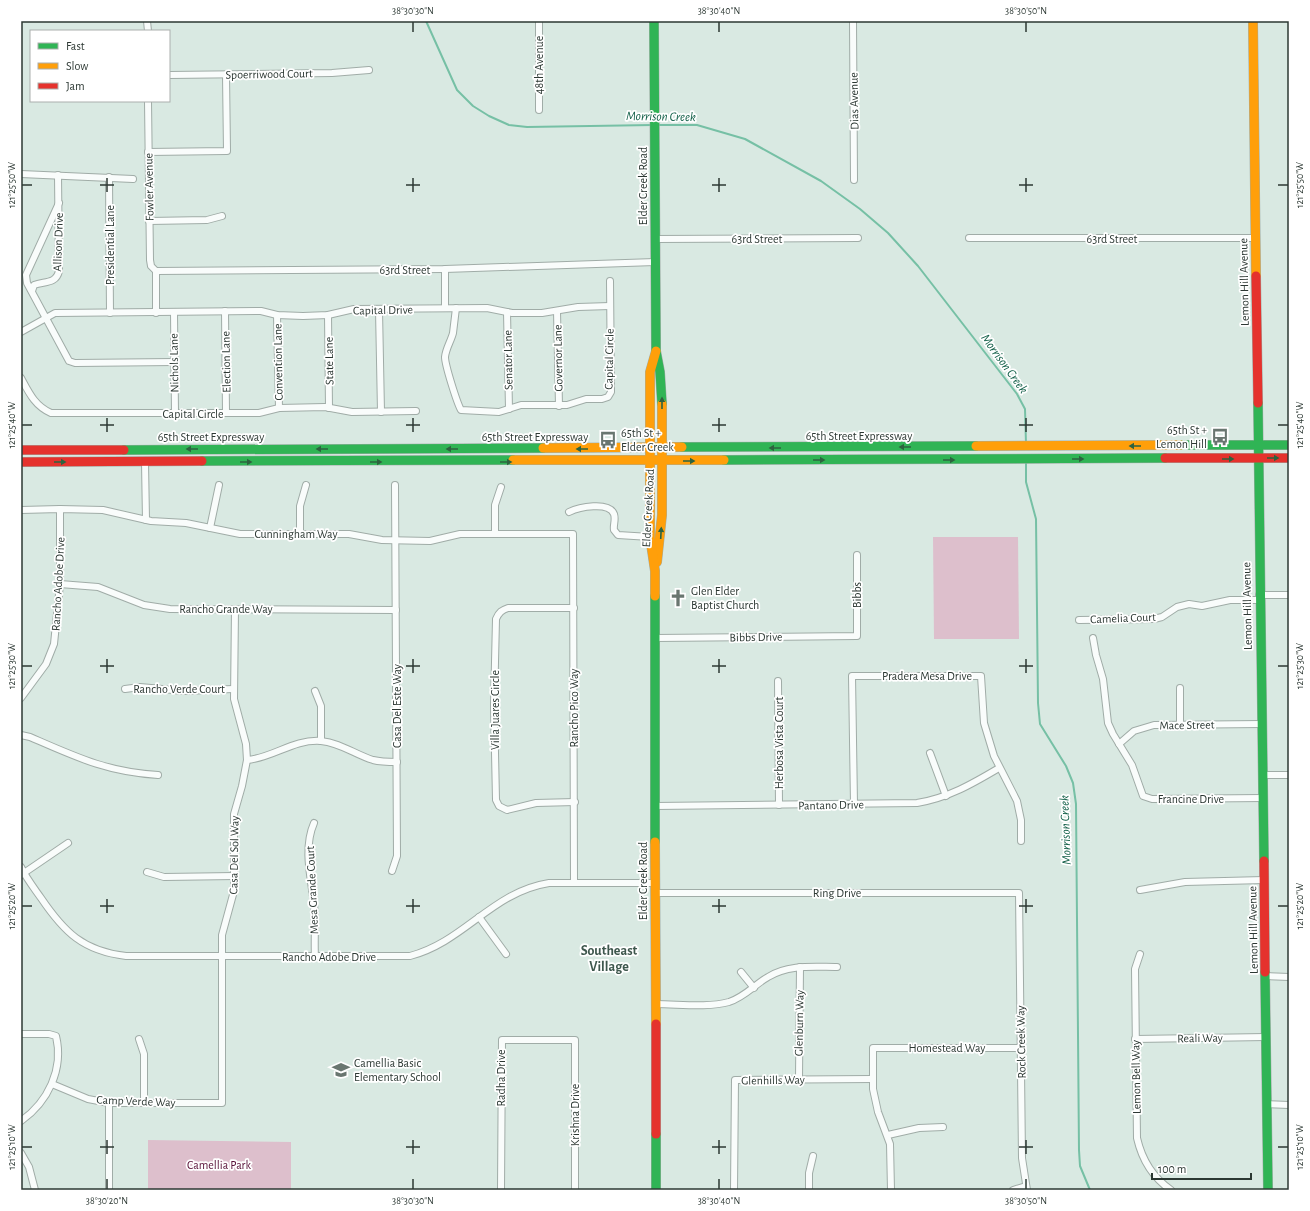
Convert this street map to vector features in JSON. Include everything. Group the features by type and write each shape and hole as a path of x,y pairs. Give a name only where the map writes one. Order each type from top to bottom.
{"main road":[{"name":"Elder Creek Road","path":"654,21 656,351 650,372 650,537 655,571 656,1190"},
{"name":"Lemon Hill Avenue","path":"1253,21 1259,598 1263,775 1268,1190"},
{"name":"Elder Creek Road","path":"655,571 662,537 662,370 656,351"},
{"name":"65th Street Expressway","path":"21,450 1289,445"},
{"name":"65th Street Expressway","path":"21,462 1289,458"}],"street":[{"name":"48th Avenue","path":"539,21 539,110"},
{"name":"Dias Avenue","path":"853,21 854,180"},
{"name":"Spoerriwood Court","path":"170,76 332,73 369,70"},
{"path":"148,152 227,151 226,75"},
{"name":"Fowler Avenue","path":"148,102 150,260 151,266 156,271"},
{"path":"21,174 133,179"},
{"name":"Allison Drive","path":"32,291 34,285 52,281 58,277 58,175"},
{"name":"Presidential Lane","path":"109,177 110,313"},
{"path":"59,203 26,275 27,284 69,361 75,363 174,362"},
{"path":"149,221 207,220 222,216"},
{"name":"63rd Street","path":"655,239 858,238"},
{"name":"63rd Street","path":"969,238 1256,238"},
{"name":"63rd Street","path":"156,271 445,269 655,262"},
{"path":"445,269 445,308"},
{"path":"156,271 156,313"},
{"name":"Capital Circle","path":"456,308 453,334 447,348 445,358 454,386 456,401 461,410 499,412 521,405 559,406 575,404 586,399 602,399 608,397 611,392 610,281"},
{"name":"Capital Drive","path":"21,332 55,313 261,311 277,315 303,316 328,315 349,310 487,308 507,312 542,313 578,307 610,306"},
{"path":"379,310 381,412"},
{"name":"Election Lane","path":"225,311 226,414"},
{"name":"Governor Lane","path":"557,311 559,406"},
{"name":"Nichols Lane","path":"174,312 175,414"},
{"name":"Senator Lane","path":"507,312 509,409"},
{"name":"Convention Lane","path":"277,315 279,408"},
{"name":"State Lane","path":"328,315 330,408"},
{"name":"Capital Circle","path":"21,378 34,401 41,409 51,413 226,414 259,412 279,408 330,408 352,412 416,412"},
{"path":"145,462 146,520"},
{"name":"Casa Del Este Way","path":"392,871 398,856 395,484"},
{"path":"210,528 218,485"},
{"path":"300,534 300,506 306,485"},
{"path":"495,534 495,505 501,487"},
{"path":"570,512 578,507 605,507 613,512 615,518 614,530 618,535 650,537"},
{"name":"Cunningham Way","path":"21,510 60,508 104,510 146,520 186,523 240,534 349,534 396,541 437,540 460,534 573,534"},
{"name":"Rancho Adobe Drive","path":"21,698 40,674 50,654 56,631 60,584 60,508"},
{"name":"Rancho Pico Way","path":"573,534 575,802 574,882"},
{"name":"Bibbs","path":"857,555 857,636"},
{"name":"Rancho Grande Way","path":"60,584 98,587 155,607 170,609 396,610"},
{"name":"Camelia Court","path":"1079,620 1154,619 1162,617 1177,607 1190,604 1202,606 1230,600 1289,595"},
{"name":"Villa Juares Circle","path":"574,608 508,608 501,610 496,619 494,705 496,800 499,806 507,810 536,803 575,802"},
{"name":"Casa Del Sol Way","path":"222,1102 222,935 233,902 234,814 244,780 246,760 246,744 236,711 233,689 235,609"},
{"name":"Bibbs Drive","path":"655,638 857,636"},
{"name":"Francine Drive","path":"1093,638 1103,679 1108,723 1132,765 1143,796 1152,799 1263,798"},
{"name":"Pradera Mesa Drive","path":"854,804 852,676 981,676 984,723 988,741 999,768 1017,801 1021,820 1021,841"},
{"name":"Herbosa Vista Court","path":"778,681 779,805"},
{"name":"Rancho Verde Court","path":"125,689 140,687 184,691 233,689"},
{"path":"1180,688 1180,724"},
{"path":"315,691 321,706 321,741"},
{"name":"Mace Street","path":"1119,744 1134,732 1144,727 1180,724 1262,724"},
{"path":"21,735 30,737 90,763 128,772 158,775"},
{"path":"246,760 262,757 298,743 321,741 348,748 373,760 397,762"},
{"path":"930,754 946,796"},
{"name":"Pantano Drive","path":"655,806 917,803 946,796 962,790 999,768"},
{"path":"1263,775 1289,775"},
{"name":"Mesa Grande Court","path":"314,824 309,839 310,875 314,912 315,957"},
{"path":"22,872 68,843"},
{"name":"Rancho Adobe Drive","path":"22,872 58,923 78,940 100,951 126,956 410,956 423,953 439,945 506,898 525,888 549,883 574,882 655,883"},
{"path":"147,872 164,877 234,876"},
{"path":"1140,890 1185,882 1264,880"},
{"name":"Ring Drive","path":"655,893 1019,893"},
{"name":"Rock Creek Way","path":"1019,893 1022,1158 1027,1188"},
{"path":"479,917 506,954"},
{"name":"Lemon Bell Way","path":"1140,954 1135,969 1136,1127 1138,1144 1149,1169 1156,1178 1171,1190"},
{"path":"656,1004 721,1004 737,999 774,973 800,967 837,967"},
{"name":"Glenburn Way","path":"798,1079 800,967"},
{"path":"741,972 754,988"},
{"path":"1265,976 1289,976"},
{"path":"21,1034 49,1034 56,1036 58,1058 52,1084 41,1103 21,1121"},
{"name":"Reali Way","path":"1135,1040 1266,1036"},
{"path":"139,1039 144,1054 144,1103"},
{"name":"Radha Drive","path":"501,1190 502,1040 575,1040"},
{"name":"Krishna Drive","path":"575,1040 575,1190"},
{"name":"Homestead Way","path":"873,1079 873,1048 1021,1048"},
{"path":"873,1079 875,1101 888,1135 891,1153 891,1190"},
{"name":"Glenhills Way","path":"734,1190 735,1080 873,1079"},
{"name":"Camp Verde Way","path":"52,1084 88,1099 109,1103 222,1102"},
{"path":"109,1103 109,1190"},
{"path":"1267,1104 1289,1105"},
{"path":"888,1135 919,1128 943,1126"},
{"path":"21,1153 29,1167 35,1190"},
{"path":"809,1190 809,1173 813,1156"},
{"path":"1013,1190 1027,1188"}],"green space":[{"path":"933,537 1018,537 1019,639 934,639"},
{"name":"Camellia Park","path":"148,1140 291,1142 291,1190 148,1190"}],"waterway":[{"name":"Morrison Creek","path":"426,21 457,90 473,106 489,116 509,125 527,127 653,125"},
{"name":"Morrison Creek","path":"657,125 697,125 745,139 821,181 860,209 888,233 918,266 1017,394 1025,409 1026,444"},
{"name":"Morrison Creek","path":"1026,462 1026,482 1036,519 1038,703 1040,724 1066,766 1073,783 1076,804 1079,1150 1080,1166 1090,1190"}],"traffic: fast":[{"path":"654,21 656,351 660,372 662,404"},
{"path":"1258,403 1264,861"},
{"path":"1181,445 1289,445"},
{"path":"682,447 976,446"},
{"path":"124,450 543,448"},
{"path":"724,460 1165,458"},
{"path":"202,461 513,460"},
{"path":"655,596 655,842"},
{"path":"1265,972 1268,1190"},
{"path":"656,1134 656,1190"}],"traffic: slow":[{"path":"1253,21 1256,276"},
{"path":"655,596 655,571 650,537 650,372 656,351"},
{"path":"657,562 662,515 662,404"},
{"path":"976,446 1181,445"},
{"path":"543,448 682,447"},
{"path":"513,460 724,460"},
{"path":"655,842 656,1024"}],"traffic: jam":[{"path":"1256,276 1258,403"},
{"path":"21,450 124,450"},
{"path":"1165,458 1289,458"},
{"path":"21,462 202,461"},
{"path":"1264,861 1265,972"},
{"path":"656,1024 656,1134"}],"place":[{"name":"65th St + Lemon Hill","path":"1220,437"},
{"name":"65th St + Elder Creek","path":"608,440"},
{"name":"Glen Elder Baptist Church","path":"678,598"},
{"name":"Camellia Basic Elementary School","path":"341,1070"}],"district":[{"name":"Southeast Village","path":"609,960"}]}
